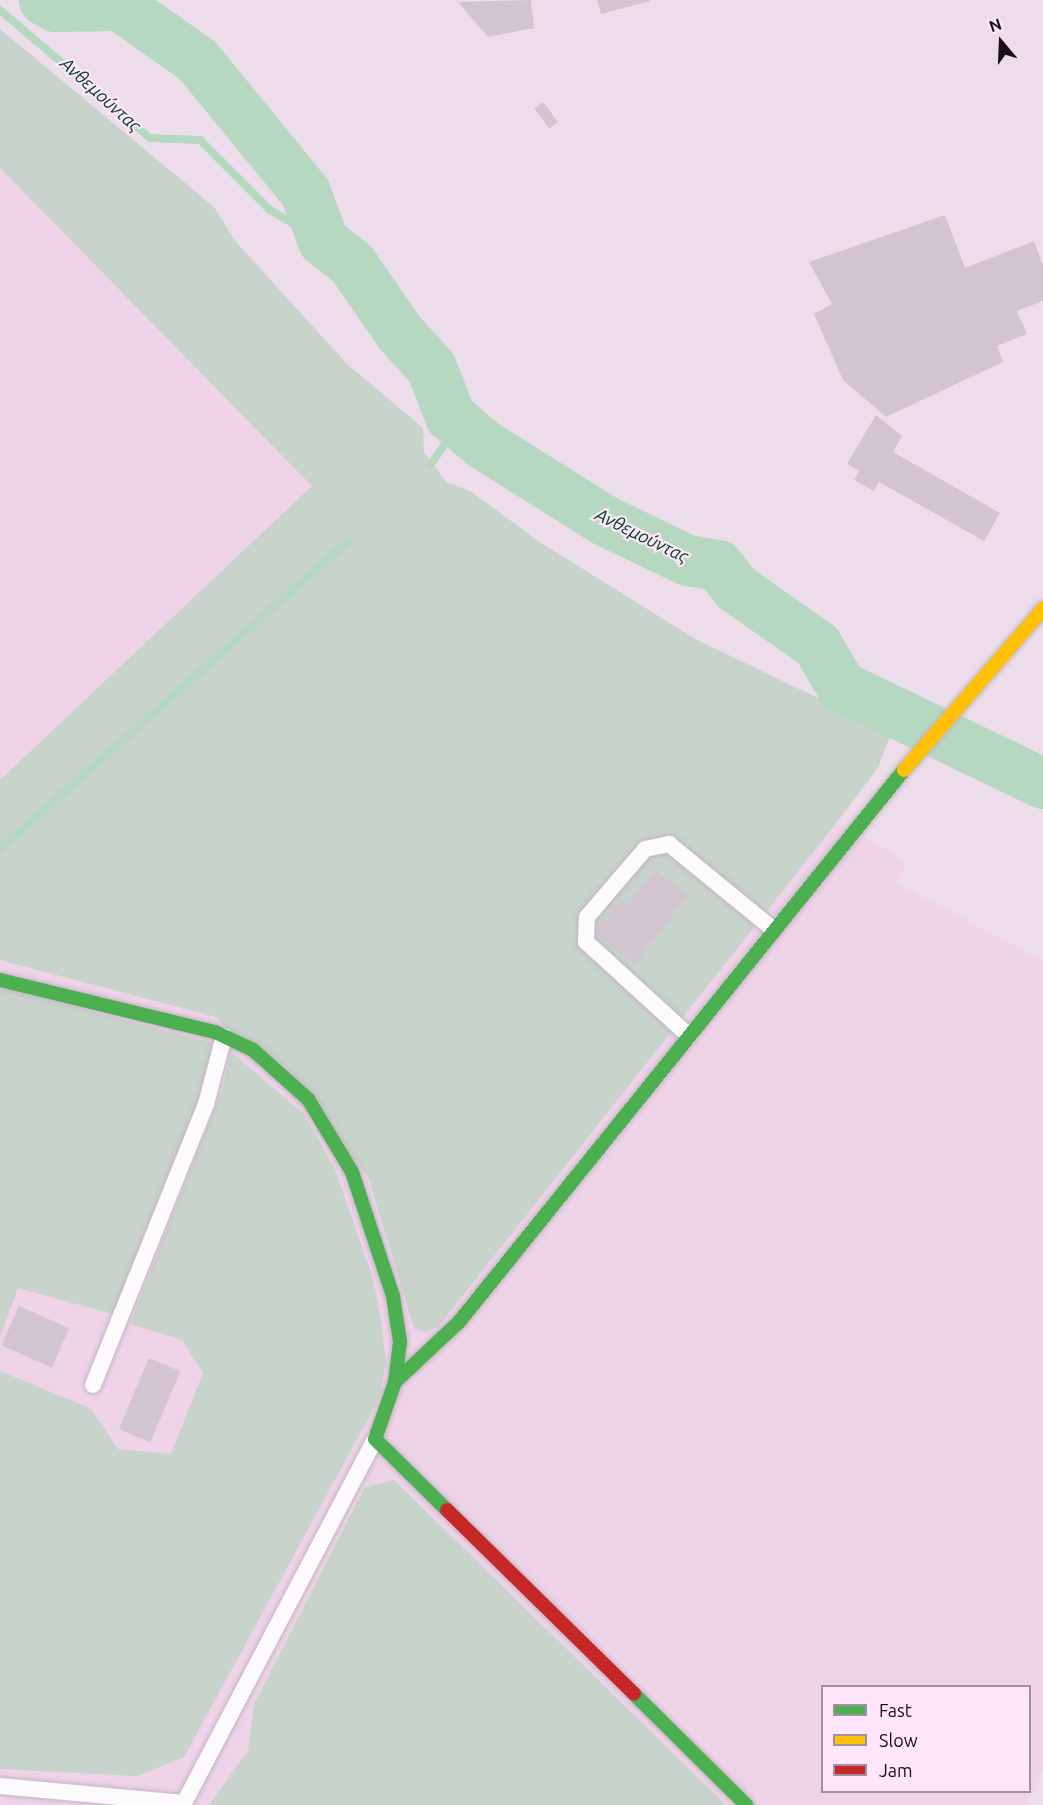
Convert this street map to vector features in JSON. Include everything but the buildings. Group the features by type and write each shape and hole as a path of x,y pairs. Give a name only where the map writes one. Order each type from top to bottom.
{"street":[{"path":"395,1382 438,1347 773,929 916,756 1043,609"},
{"path":"0,980 136,1010 224,1036 253,1050 308,1099 352,1172 393,1296 400,1342 395,1382 375,1439 746,1805"}],"lane":[{"path":"688,1035 586,942 587,917 645,849 669,844 773,929"},
{"path":"93,1385 206,1104 224,1036"},
{"path":"0,1786 184,1804 375,1439"}],"shaded area":[{"path":"0,29 214,207 236,242 347,364 423,428 424,452 446,482 470,491 541,543 697,640 891,733 878,768 837,822 438,1327 426,1332 414,1328 368,1176 216,1017 0,960 0,780 312,486 0,168"},
{"path":"0,158 823,814 907,862 896,883 1043,961 1043,1770 1026,1805 0,1805"},
{"path":"0,988 212,1043 206,1082 116,1315 18,1288 0,1337"},
{"path":"231,1052 304,1114 334,1167 372,1275 381,1320 386,1363 379,1399 184,1757 137,1776 0,1769 0,1371 90,1408 118,1449 171,1454 203,1373 182,1340 130,1324 222,1090"},
{"path":"394,1480 726,1805 209,1805 248,1751 254,1704 365,1487"}],"waterway":[{"name":"Ανθεμούντας","path":"44,0 55,6 119,5 197,60 305,192 323,241 352,264 399,332 431,367 450,416 483,444 604,520 687,560 718,565 736,588 817,645 841,686 1043,783"},
{"name":"Ανθεμούντας","path":"0,10 150,138 200,140 270,210 323,241"},
{"path":"431,464 450,437 450,416"},
{"path":"0,849 348,541"}],"traffic: fast":[{"path":"395,1382 459,1322 904,770"},
{"path":"0,980 215,1032 253,1050 308,1099 352,1172 393,1296 400,1342 395,1382 375,1439 447,1510"},
{"path":"634,1694 746,1805"}],"traffic: slow":[{"path":"904,770 1043,609"}],"traffic: jam":[{"path":"447,1510 634,1694"}]}
